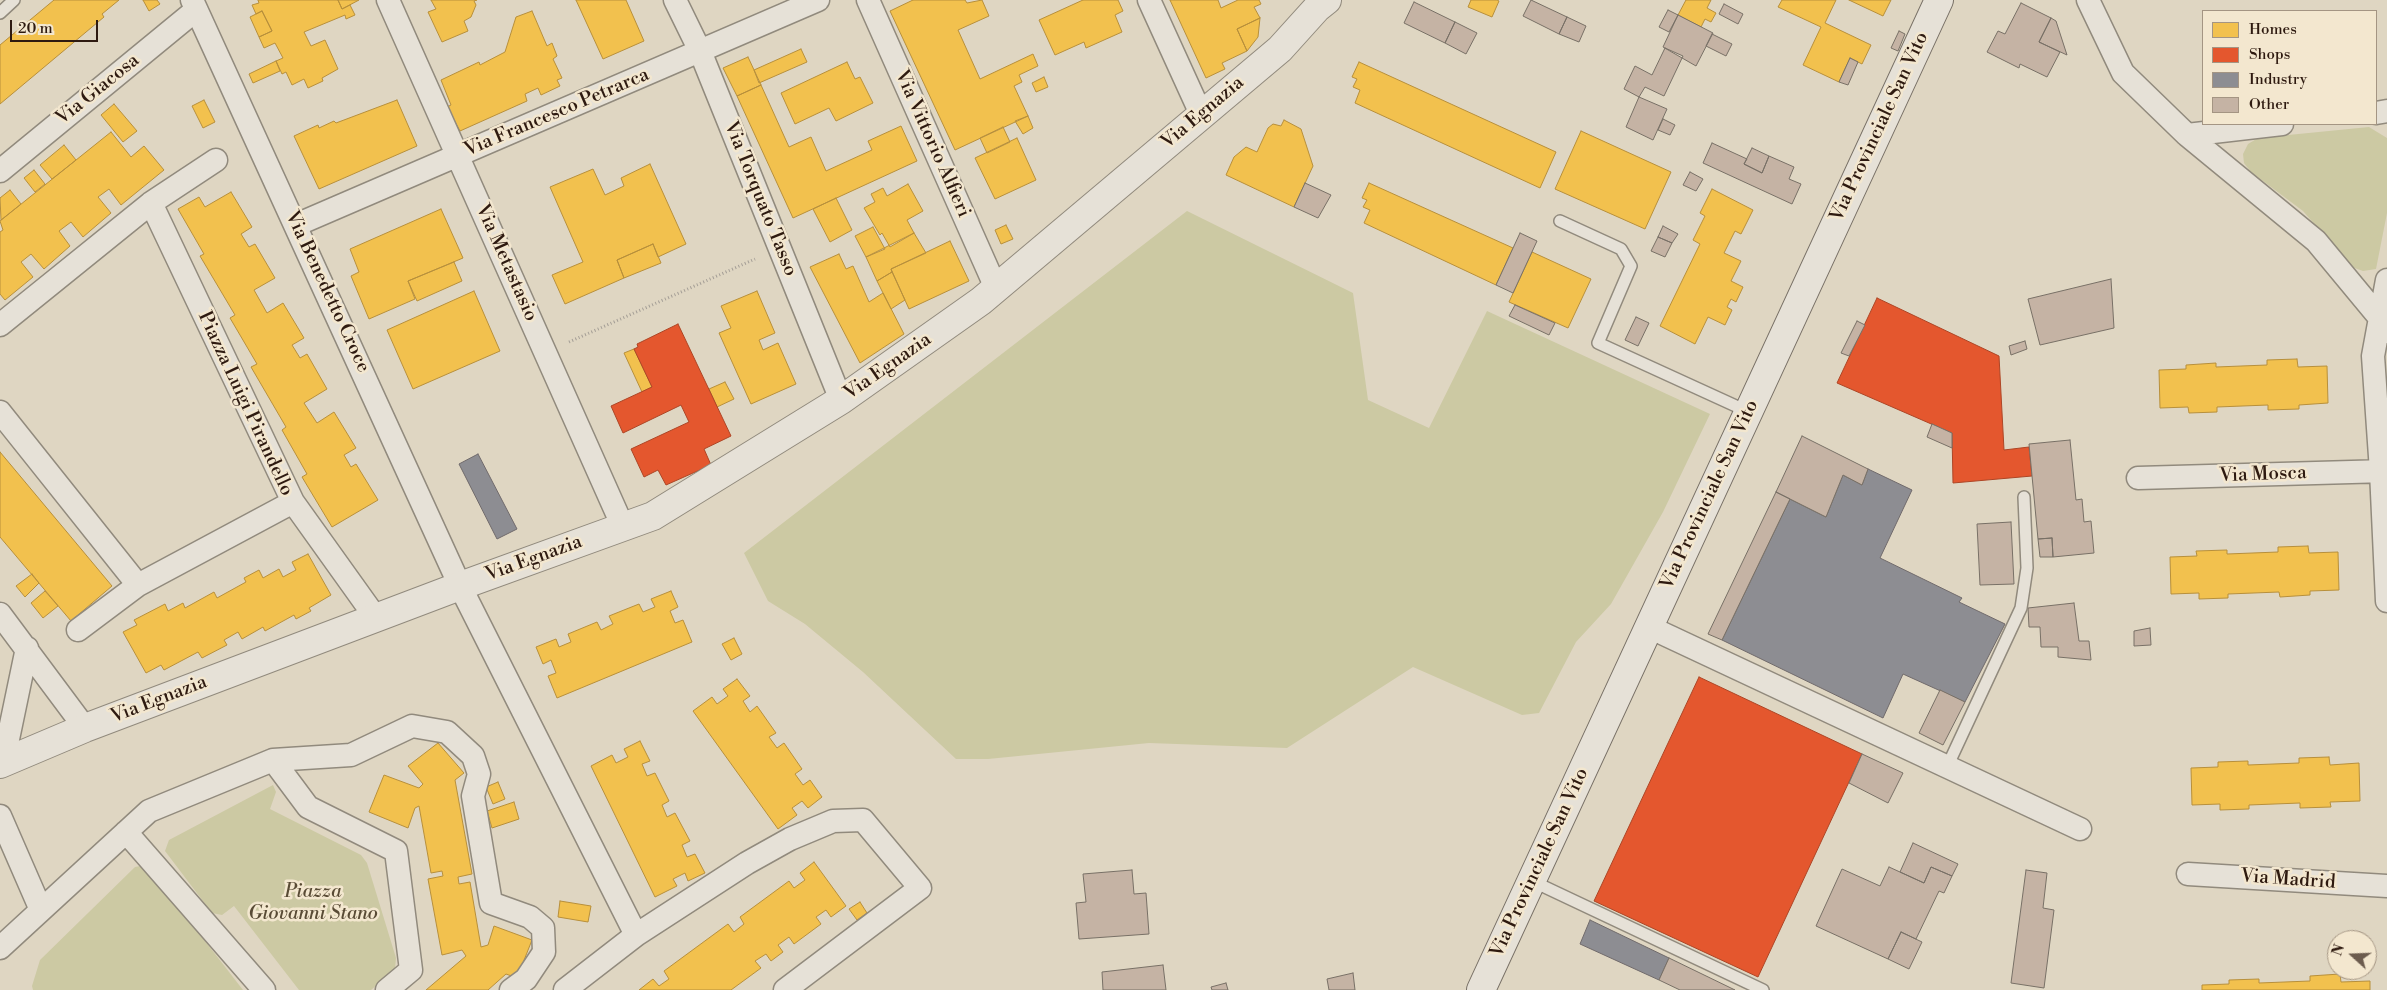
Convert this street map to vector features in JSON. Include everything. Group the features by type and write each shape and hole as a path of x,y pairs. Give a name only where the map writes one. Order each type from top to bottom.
{"street":[{"name":"Via Metastasio","path":"388,0 623,527"},
{"name":"Via Torquato Tasso","path":"675,0 700,51 841,400"},
{"name":"Via Francesco Petrarca","path":"296,225 818,0"},
{"name":"Via Vittorio Alfieri","path":"868,0 996,288"},
{"path":"1149,0 1201,114"},
{"name":"Via Provinciale San Vito","path":"1481,990 1939,0"},
{"path":"2089,0 2123,73 2187,135 2316,241 2383,325"},
{"name":"Via Egnazia","path":"2,763 85,728 460,586 653,516 841,400 996,288 1280,49 1319,3"},
{"name":"Via Giacosa","path":"0,171 194,5"},
{"name":"Via Benedetto Croce","path":"194,5 460,586 636,935"},
{"path":"2187,135 2273,125"},
{"path":"0,325 151,203 216,160"},
{"name":"Piazza Luigi Pirandello","path":"78,630 138,585 293,502 151,203"},
{"path":"2387,280 2383,325 2373,356 2384,471 2387,601"},
{"path":"0,412 138,585"},
{"name":"Via Mosca","path":"2138,478 2384,471"},
{"path":"293,502 376,618"},
{"path":"0,614 85,728"},
{"path":"1649,627 2080,829"},
{"path":"2,763 27,648"},
{"path":"0,948 149,811 273,760 351,755 412,726 448,732 473,756 479,774 473,796 491,903 530,917 543,928 544,952 526,979 511,990"},
{"path":"273,760 308,807 396,851 411,970 387,990"},
{"path":"0,816 41,910"},
{"path":"565,990 636,935 748,863 790,840 833,821 862,820 920,888 786,990"},
{"path":"126,832 264,990"},
{"name":"Via Madrid","path":"2188,874 2387,886"}],"lane":[{"path":"0,12 14,0"},
{"path":"1560,221 1621,249 1631,266 1598,343 1749,412"},
{"path":"1947,767 2021,608 2027,568 2024,497"},
{"path":"1532,881 1763,990"}],"path":[{"path":"546,352 780,248"}],"green space":[{"path":"2369,127 2387,138 2387,213 2376,269 2363,271 2352,267 2303,211 2251,172 2244,163 2243,154 2248,144 2258,138"},
{"path":"1187,211 1353,293 1368,400 1429,428 1487,311 1710,414 1663,512 1611,604 1576,642 1539,713 1522,715 1413,667 1287,748 1149,743 988,759 956,759 863,672 805,624 768,601 744,553"},
{"name":"Piazza Giovanni Stano","path":"273,785 276,792 270,809 361,855 367,863 396,958 395,969 371,990 299,990 234,906 222,915 212,913 165,851 169,840"},
{"name":"Piazza Giovanni Stano","path":"146,865 243,990 33,990 32,986 40,960 135,867"}],"building: Homes":[{"path":"54,0 119,0 102,14 104,17 0,104 0,45"},
{"path":"143,0 157,0 160,4 149,11"},
{"path":"258,0 338,0 342,9 350,5 355,15 346,19 345,15 304,32 311,46 325,40 338,69 322,78 323,81 308,88 304,79 292,85 286,72 282,74 276,61 283,58 275,43 264,48 259,37 272,31 262,11 256,14 252,5 259,3"},
{"path":"338,0 359,0 342,9"},
{"path":"431,0 477,0 474,1 476,5 471,17 464,21 468,31 442,42 428,12 436,9"},
{"path":"576,0 626,0 644,41 603,59"},
{"path":"913,0 965,0 967,3 982,0 989,16 958,30 980,79 1033,54 1038,66 1019,75 1022,82 1014,86 1028,116 955,150 890,11"},
{"path":"1083,0 1118,0 1123,11 1115,15 1122,32 1086,48 1084,42 1055,55 1039,20"},
{"path":"1170,0 1218,0 1221,8 1238,0 1259,0 1261,4 1254,7 1260,18 1237,29 1247,51 1222,63 1225,69 1206,78"},
{"path":"1471,0 1499,1 1492,17 1468,7"},
{"path":"1686,0 1711,0 1707,8 1716,13 1711,22 1705,19 1701,27 1678,15"},
{"path":"1782,0 1836,0 1825,23 1871,45 1862,64 1850,58 1839,82 1803,65 1821,27 1778,7"},
{"path":"1849,0 1891,0 1883,16"},
{"path":"262,11 272,31 259,37 250,17"},
{"path":"532,11 547,46 552,43 557,56 553,59 562,78 557,80 560,86 541,95 538,88 525,94 527,101 460,131 447,107 451,105 441,80 479,62 480,65 505,52 516,17"},
{"path":"1260,18 1258,37 1247,51 1237,29"},
{"path":"801,49 807,62 759,83 754,70"},
{"path":"748,57 761,85 737,96 723,68"},
{"path":"276,61 280,71 253,83 249,74"},
{"path":"847,62 855,79 860,77 873,103 836,121 829,108 795,124 781,93"},
{"path":"1359,62 1556,152 1540,188 1355,103 1360,90 1353,87 1357,79 1352,77"},
{"path":"1044,77 1048,87 1036,92 1032,83"},
{"path":"761,85 789,147 811,137 826,171 872,150 868,141 901,126 917,161 793,218 737,96"},
{"path":"204,100 215,122 203,128 192,106"},
{"path":"397,100 417,146 319,189 294,136 318,125 319,128 334,121 336,123"},
{"path":"114,104 137,131 123,142 101,115"},
{"path":"1028,116 1033,128 1023,134 1015,121"},
{"path":"1284,120 1301,129 1313,166 1294,207 1226,175 1234,157 1246,147 1257,152 1268,128 1273,124 1281,126"},
{"path":"1003,127 1010,142 987,153 980,138"},
{"path":"1581,131 1671,172 1645,229 1555,189"},
{"path":"111,132 131,157 144,146 164,170 121,205 109,189 98,197 111,213 83,237 71,222 59,231 70,246 44,269 31,254 21,262 33,277 5,300 0,294 0,232 3,230 0,221"},
{"path":"1017,138 1036,180 995,199 975,158"},
{"path":"64,145 76,160 52,179 40,165"},
{"path":"650,164 686,244 658,257 653,244 617,260 624,278 565,304 552,275 583,262 550,187 593,169 605,195 624,186 621,178"},
{"path":"34,170 45,184 35,192 24,178"},
{"path":"1369,183 1513,248 1496,285 1364,223 1370,210 1363,207 1367,200 1362,198"},
{"path":"908,184 923,211 907,220 914,233 890,247 882,233 880,235 864,208 875,202 871,194 883,188 887,196"},
{"path":"1712,189 1753,210 1741,234 1735,231 1724,253 1741,261 1731,281 1743,287 1736,302 1731,299 1727,307 1732,310 1725,325 1708,317 1695,344 1660,326 1700,244 1693,240 1705,216 1700,213"},
{"path":"10,190 21,204 1,220 0,198"},
{"path":"231,192 252,227 241,234 249,247 255,244 275,278 254,290 267,313 283,303 304,338 292,345 300,358 307,354 327,389 304,403 317,423 334,412 356,448 344,455 351,467 356,464 378,500 332,527 302,477 307,474 282,430 286,427 251,367 257,364 230,318 235,315 200,256 204,254 178,209 199,197 205,207"},
{"path":"836,198 852,230 830,242 813,209"},
{"path":"441,209 463,258 408,281 415,299 369,319 351,276 359,272 350,249"},
{"path":"1006,225 1013,239 1001,244 995,230"},
{"path":"873,227 885,249 866,257 855,236"},
{"path":"914,233 926,253 891,269 892,272 877,281 866,257"},
{"path":"950,241 969,281 909,309 891,269"},
{"path":"653,244 661,263 624,278 617,260"},
{"path":"1532,252 1591,279 1568,328 1509,302"},
{"path":"839,254 846,269 853,266 869,302 883,293 904,334 860,363 810,267"},
{"path":"454,262 462,281 417,301 408,281"},
{"path":"892,272 905,300 891,309 877,281"},
{"path":"474,291 500,351 413,389 387,330"},
{"path":"757,291 775,333 759,340 763,350 778,343 796,384 751,404 719,333 731,328 721,306"},
{"path":"634,349 652,387 642,392 624,353"},
{"path":"2297,359 2298,367 2327,366 2328,403 2299,405 2299,409 2268,410 2268,405 2217,407 2217,412 2189,413 2188,407 2160,408 2159,370 2186,369 2186,365 2216,363 2216,367 2267,365 2267,360"},
{"path":"725,382 734,399 717,407 709,389"},
{"path":"0,452 112,586 71,621 0,537"},
{"path":"2308,546 2309,553 2338,552 2339,590 2310,591 2310,595 2280,597 2279,592 2228,594 2228,598 2199,599 2199,593 2171,594 2170,557 2197,556 2196,551 2227,550 2227,554 2278,552 2278,547"},
{"path":"308,554 331,595 309,608 311,611 296,619 294,615 265,631 263,627 242,639 238,632 224,640 227,645 202,658 198,652 164,670 161,665 146,673 123,632 137,625 134,620 165,604 168,611 183,603 185,608 214,592 217,598 246,582 244,578 259,570 263,578 279,569 283,577 296,570 292,562"},
{"path":"32,574 39,583 25,597 16,586"},
{"path":"45,591 58,606 43,618 31,603"},
{"path":"671,591 678,607 670,611 675,623 683,620 692,642 557,698 548,676 556,673 551,660 543,664 536,647 556,639 559,647 571,642 568,634 597,622 601,630 613,624 609,616 639,604 643,612 655,607 651,599"},
{"path":"734,638 742,654 731,660 722,644"},
{"path":"737,679 750,696 743,701 750,712 757,706 776,733 769,737 777,748 784,743 802,769 795,774 803,785 810,780 822,797 808,808 802,801 792,808 797,815 778,829 693,711 712,697 717,704 728,696 723,689"},
{"path":"640,741 650,761 642,764 647,776 655,773 669,801 662,805 667,817 675,813 690,841 682,845 687,857 695,854 705,873 688,881 685,873 673,879 677,886 655,897 591,766 612,755 616,763 628,757 624,749"},
{"path":"438,743 464,773 455,780 472,874 458,877 459,884 470,882 481,947 488,945 494,926 532,940 517,978 506,974 488,990 426,990 466,956 462,950 442,955 428,879 443,876 442,871 431,873 419,806 415,808 408,828 369,812 384,775 419,788 423,784 408,766"},
{"path":"2329,757 2330,765 2359,763 2360,801 2330,802 2331,807 2300,808 2300,803 2249,805 2249,809 2220,810 2220,804 2192,805 2191,768 2218,767 2218,762 2248,761 2248,765 2299,763 2299,758"},
{"path":"498,782 505,799 493,804 486,787"},
{"path":"514,802 519,819 492,828 487,811"},
{"path":"814,862 846,906 831,917 826,910 816,917 821,924 794,944 789,937 778,945 783,952 771,961 766,954 755,961 761,968 731,990 639,990 653,979 659,986 669,979 664,971 728,924 734,932 744,924 740,917 789,881 794,888 805,880 800,873"},
{"path":"560,901 591,906 588,922 558,917"},
{"path":"860,902 867,913 857,920 849,909"},
{"path":"2327,975 2327,980 2341,980 2341,982 2370,981 2370,990 2202,990 2202,985 2229,984 2229,980 2259,979 2259,983 2310,981 2310,976"}],"building: Shops":[{"path":"1877,298 1999,356 2004,450 2029,447 2032,476 1953,483 1952,433 1837,383"},
{"path":"678,324 731,436 704,449 711,465 666,485 658,470 644,477 631,449 689,422 681,405 623,433 611,406 652,387 634,349 638,347 637,344"},
{"path":"1699,677 1862,754 1758,977 1594,901"}],"building: Industry":[{"path":"478,454 517,529 497,539 459,464"},
{"path":"1868,469 1912,490 1880,558 1962,598 1959,602 2005,624 1965,702 1903,674 1883,718 1722,640 1790,499 1826,517 1843,475 1862,485"},
{"path":"1590,920 1669,958 1659,980 1580,944"}],"building: Other":[{"path":"1531,0 1567,17 1559,34 1523,16"},
{"path":"1414,2 1455,22 1445,43 1404,23"},
{"path":"2021,3 2051,18 2039,42 2060,52 2047,77 2020,64 2019,68 1987,52 1998,31 2005,34"},
{"path":"1724,4 1743,14 1738,24 1719,14"},
{"path":"1668,10 1678,15 1669,32 1659,27"},
{"path":"1678,15 1713,33 1696,66 1663,47"},
{"path":"1567,17 1586,26 1579,42 1559,34"},
{"path":"2051,18 2056,21 2067,55 2039,42"},
{"path":"1455,22 1477,33 1466,54 1445,43"},
{"path":"1899,31 1905,34 1898,51 1891,48"},
{"path":"1712,34 1732,44 1726,56 1706,46"},
{"path":"1665,48 1683,56 1664,96 1645,87 1639,97 1624,89 1635,66 1652,75"},
{"path":"1850,58 1858,62 1848,85 1839,82"},
{"path":"1639,97 1667,109 1653,140 1626,127"},
{"path":"1663,119 1675,125 1670,135 1658,130"},
{"path":"1712,143 1747,159 1744,164 1762,173 1769,156 1794,167 1789,179 1801,184 1792,204 1703,163"},
{"path":"1752,148 1769,156 1762,173 1744,164"},
{"path":"1690,172 1703,179 1696,191 1683,185"},
{"path":"1305,183 1331,195 1318,218 1294,207"},
{"path":"1663,226 1678,234 1672,243 1658,237"},
{"path":"1520,233 1537,241 1513,293 1496,285"},
{"path":"1658,237 1672,243 1665,257 1651,251"},
{"path":"2111,279 2114,328 2040,345 2028,299"},
{"path":"1515,305 1555,323 1549,335 1509,316"},
{"path":"1636,317 1649,323 1638,346 1625,340"},
{"path":"1857,321 1865,325 1849,356 1841,353"},
{"path":"2025,341 2027,349 2011,355 2009,346"},
{"path":"1932,424 1952,433 1952,448 1927,437"},
{"path":"1802,436 1868,469 1862,485 1843,475 1826,517 1776,492"},
{"path":"2070,440 2076,500 2082,499 2084,522 2091,521 2094,553 2053,557 2052,538 2038,539 2029,444"},
{"path":"1776,492 1790,499 1722,640 1708,634"},
{"path":"2011,522 2014,584 1980,585 1977,524"},
{"path":"2052,538 2053,557 2040,557 2038,539"},
{"path":"2074,603 2079,641 2089,641 2091,660 2058,657 2058,647 2041,647 2040,627 2029,627 2028,608"},
{"path":"2150,628 2151,645 2134,646 2134,631"},
{"path":"1940,690 1965,702 1943,745 1919,733"},
{"path":"1862,754 1903,773 1888,803 1849,783"},
{"path":"1913,843 1958,864 1952,876 1931,867 1924,883 1900,872"},
{"path":"1889,867 1924,883 1931,867 1952,876 1944,893 1939,891 1916,939 1901,932 1888,959 1816,926 1842,869 1880,886"},
{"path":"1132,870 1134,894 1146,893 1149,934 1079,939 1076,903 1086,902 1083,874"},
{"path":"2026,870 2047,873 2043,908 2054,910 2044,988 2011,983"},
{"path":"1901,932 1922,942 1909,969 1888,959"},
{"path":"1669,958 1735,990 1680,990 1659,980"},
{"path":"1163,965 1166,990 1103,990 1102,972"},
{"path":"1353,973 1355,990 1329,990 1327,979"},
{"path":"1226,983 1228,990 1212,990 1211,987"}]}
